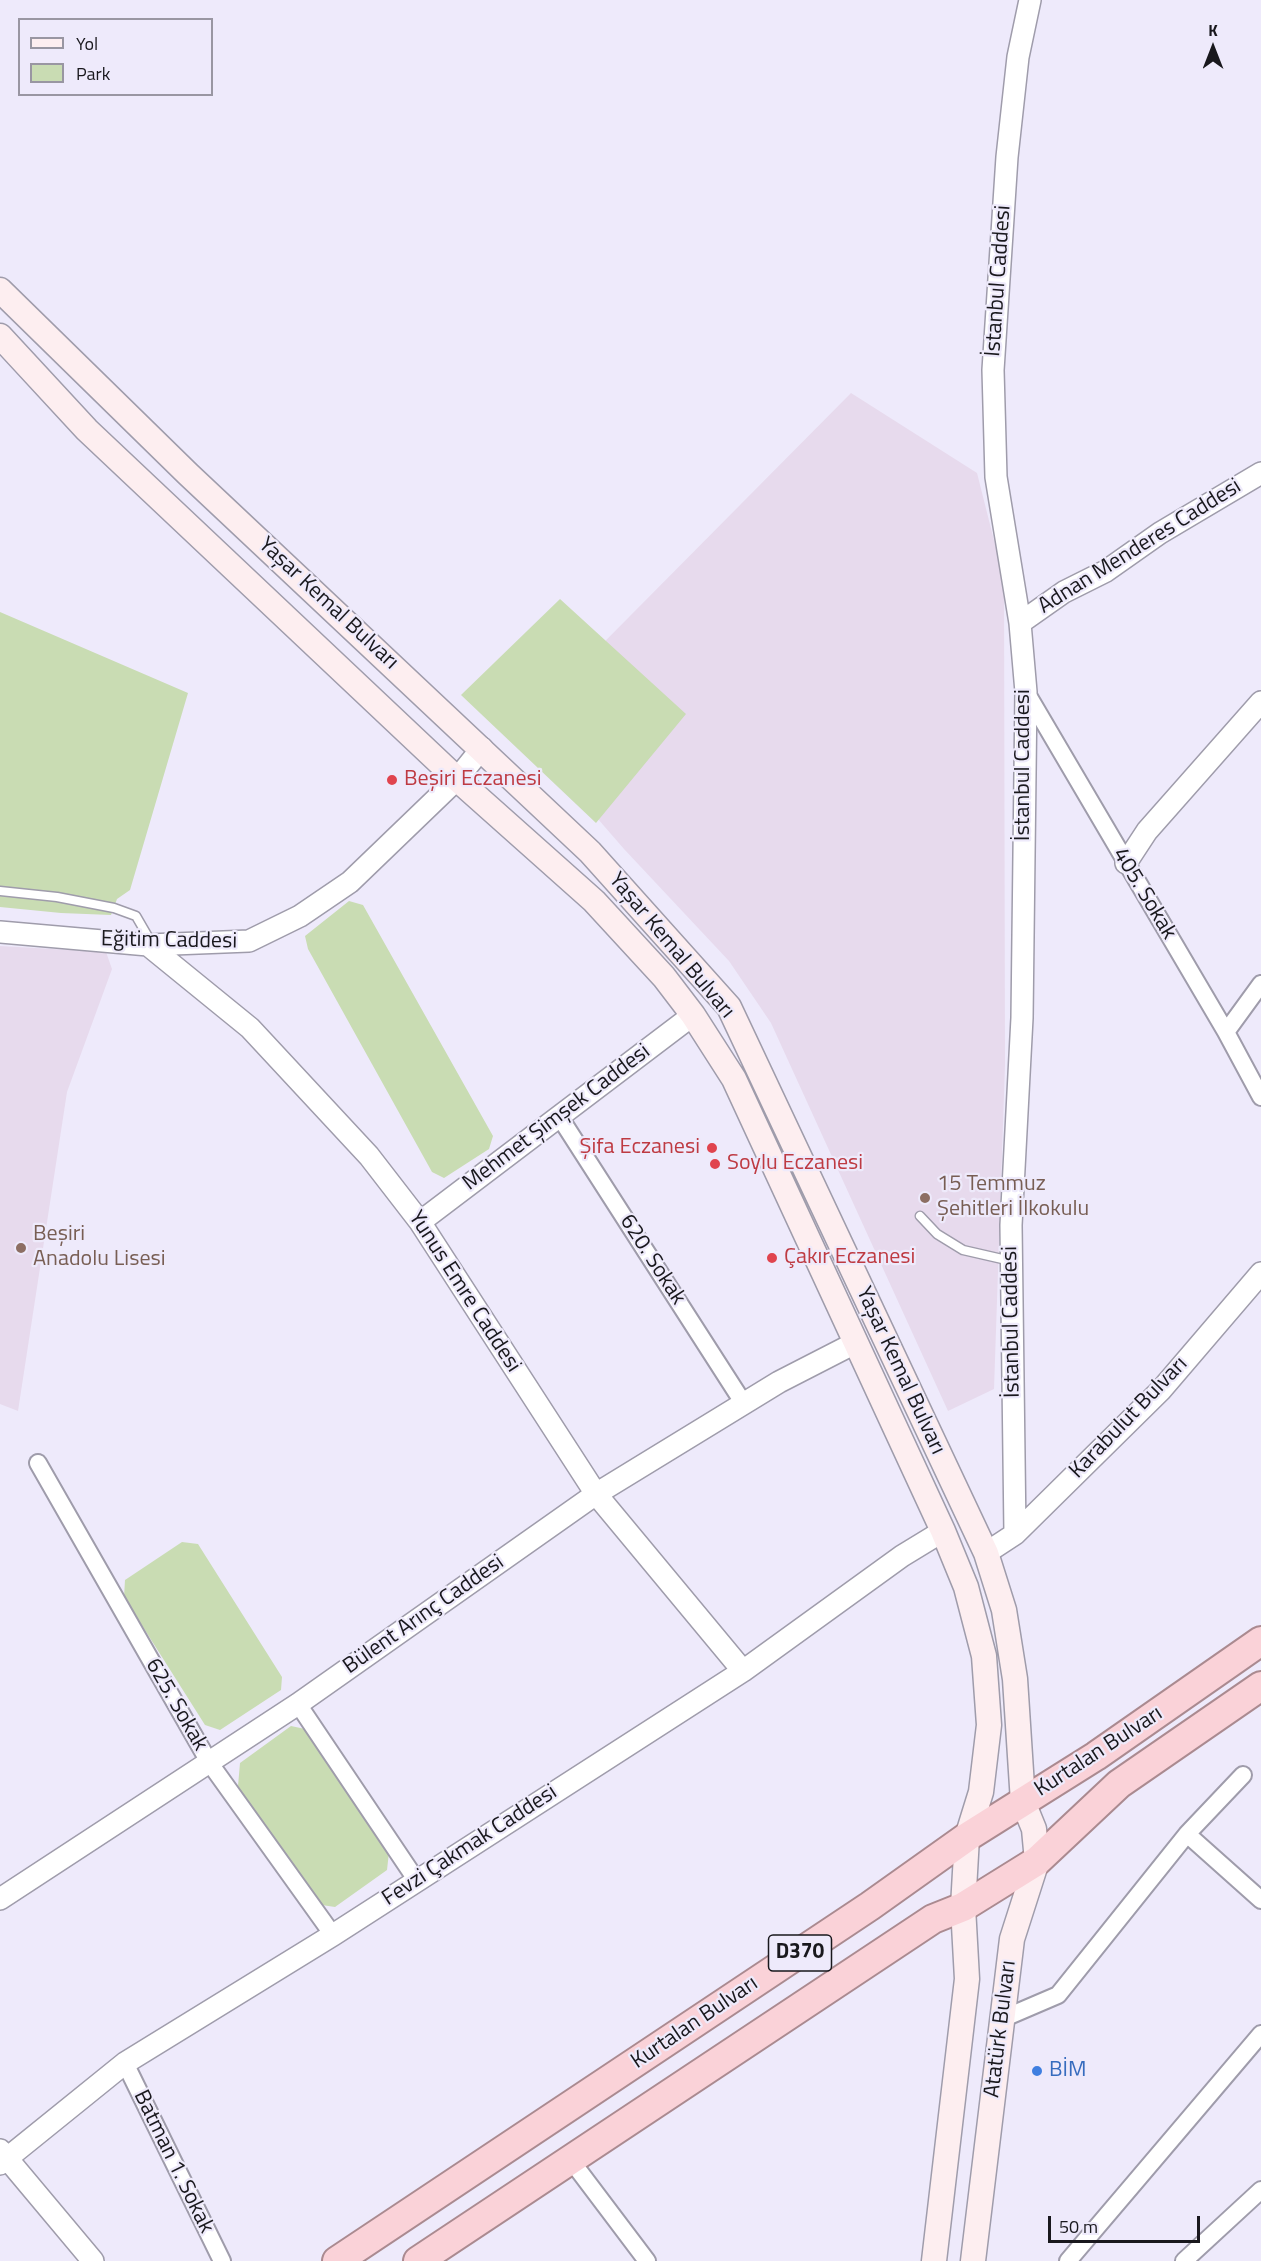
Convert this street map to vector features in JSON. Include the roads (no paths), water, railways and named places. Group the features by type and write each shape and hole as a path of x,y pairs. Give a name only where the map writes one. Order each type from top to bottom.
{"highway":[{"name":"Kurtalan Bulvarı","path":"337,2261 870,1906 967,1837 1096,1756 1261,1641"},
{"name":"Kurtalan Bulvarı","path":"418,2261 933,1919 963,1907 1037,1861 1119,1784 1261,1686"}],"main road":[{"name":"Yaşar Kemal Bulvarı","path":"0,290 188,474 590,852 729,1007 987,1552 1004,1610 1015,1678 1023,1802"},
{"name":"Yaşar Kemal Bulvarı","path":"0,336 87,430 457,779 594,901 664,977 693,1015 734,1079 943,1531 966,1587 984,1656 989,1725 981,1792 967,1837"},
{"name":"Atatürk Bulvarı","path":"973,2261 1012,1939 1037,1861 1034,1829 1023,1802"},
{"name":"Atatürk Bulvarı","path":"934,2261 967,1978 963,1907 967,1837"}],"street":[{"name":"İstanbul Caddesi","path":"1015,1534 1012,1261 1022,1018 1026,692 1020,623 996,477 993,370 1007,158 1018,57 1030,0"},
{"name":"Adnan Menderes Caddesi","path":"1020,623 1064,591 1106,571 1160,533 1261,473"},
{"name":"405. Sokak","path":"1026,692 1226,1032 1261,1097"},
{"path":"1126,863 1147,831 1261,702"},
{"name":"Eğitim Caddesi","path":"0,932 148,945 249,941 300,916 350,882 457,779 482,748"},
{"name":"Yunus Emre Caddesi","path":"148,945 250,1028 369,1156 420,1222 596,1494 743,1671"},
{"path":"1226,1032 1261,984"},
{"name":"Mehmet Şimşek Caddesi","path":"420,1222 693,1015"},
{"name":"620. Sokak","path":"559,1116 744,1404"},
{"name":"Karabulut Bulvarı","path":"987,1552 1015,1534 1161,1390 1261,1273"},
{"name":"Bülent Arınç Caddesi","path":"0,1899 298,1704 596,1494 744,1404 855,1343"},
{"name":"625. Sokak","path":"38,1463 209,1762 333,1935"},
{"name":"Fevzi Çakmak Caddesi","path":"2,2158 125,2063 333,1935 743,1671 902,1556 943,1531"},
{"path":"298,1704 417,1881"},
{"path":"1002,2019 1058,1995 1187,1834 1243,1775"},
{"path":"1187,1834 1261,1900"},
{"path":"1068,2261 1261,2034"},
{"name":"Batman 1. Sokak","path":"125,2063 222,2261"},
{"path":"2,2158 93,2261"},
{"path":"570,2159 648,2261"},
{"path":"1184,2261 1261,2190"}],"lane":[{"path":"0,891 57,897 114,908 136,916 147,935 148,945"},
{"path":"920,1216 937,1234 963,1250 1012,1261"}],"place":[{"name":"Beşiri Eczanesi","path":"392,780"},
{"name":"Şifa Eczanesi","path":"712,1148"},
{"name":"Soylu Eczanesi","path":"715,1164"},
{"name":"15 Temmuz Şehitleri İlkokulu","path":"925,1198"},
{"name":"Beşiri Anadolu Lisesi","path":"21,1248"},
{"name":"Çakır Eczanesi","path":"772,1258"},
{"name":"BİM","path":"1037,2071"}]}
